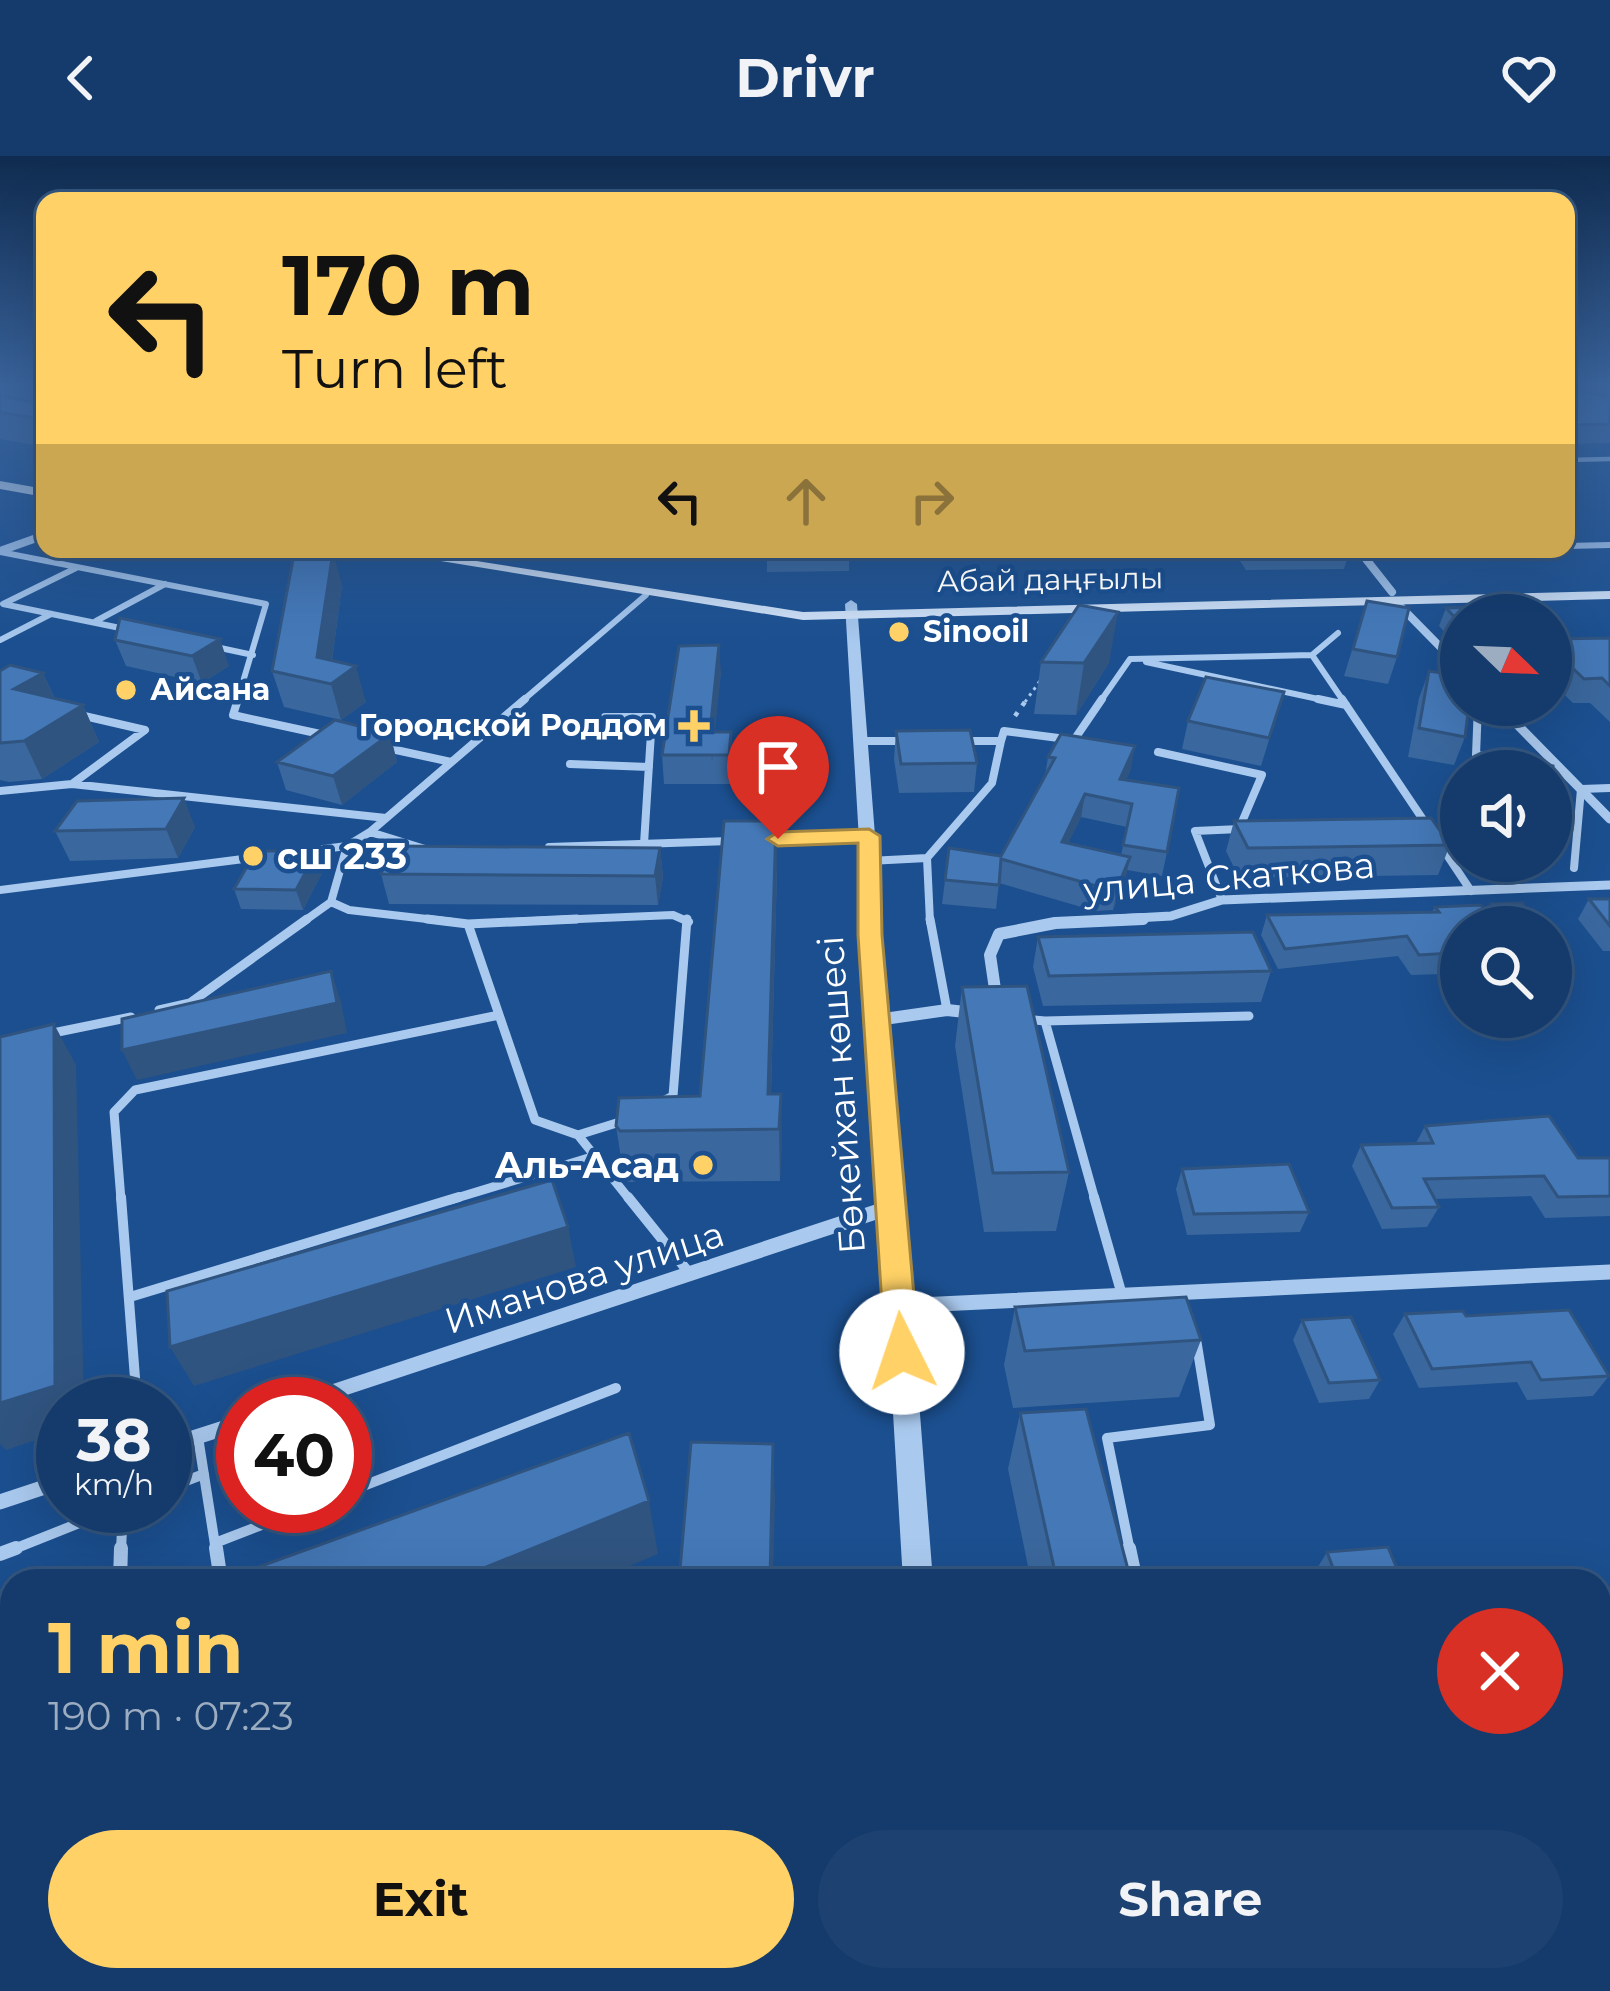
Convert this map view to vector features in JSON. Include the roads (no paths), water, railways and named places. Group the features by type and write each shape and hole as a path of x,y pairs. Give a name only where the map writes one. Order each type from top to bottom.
{"main road":[{"path":"0,473 36,479"},
{"path":"0,485 36,491"},
{"path":"426,558 793,616 852,609"},
{"path":"500,558 748,599 852,609"},
{"name":"Абай даңғылы","path":"852,609 1389,590 1610,591"}],"street":[{"path":"0,551 36,538"},
{"path":"1365,558 1440,647"},
{"name":"Бөкейхан көшесі","path":"852,609 917,1569"},
{"path":"1519,726 1542,750"},
{"path":"1572,780 1610,819"},
{"name":"улица Скаткова","path":"999,1016 990,955 999,934 1032,922 1193,916 1222,900 1610,885"},
{"path":"877,1020 947,1010 999,1016"},
{"name":"Иманова улица","path":"372,1379 891,1207"},
{"path":"898,1306 1610,1272"},
{"path":"192,1439 216,1430"},
{"path":"0,1502 36,1490"}],"lane":[{"path":"1575,546 1610,545"},
{"path":"0,551 266,604 233,716 342,739"},
{"path":"2,605 78,567"},
{"path":"94,622 165,584"},
{"path":"0,890 347,846 370,832 646,596"},
{"path":"2,605 140,632"},
{"path":"0,640 50,614"},
{"path":"1130,658 1312,655 1338,633"},
{"path":"208,645 253,655"},
{"path":"1312,655 1471,891"},
{"path":"1130,658 1346,705"},
{"path":"955,741 1003,736 1074,740 1130,658"},
{"path":"71,784 145,730 73,713"},
{"path":"605,717 652,717 644,844"},
{"path":"947,1010 931,936 927,858 992,783 1003,736"},
{"path":"862,741 908,741"},
{"path":"364,743 451,762"},
{"path":"1158,752 1262,775 1240,829"},
{"path":"570,764 649,767"},
{"path":"0,791 71,784 386,818"},
{"path":"1574,868 1581,789 1610,788"},
{"path":"1402,824 1425,823"},
{"path":"1222,900 1195,830 1263,828"},
{"path":"370,832 433,851"},
{"path":"756,840 869,836"},
{"path":"526,848 734,841"},
{"path":"44,1035 190,1003 331,902 347,846"},
{"path":"869,862 927,858"},
{"path":"331,902 349,910 468,924 673,915 689,920 674,1096 656,1104"},
{"path":"468,924 535,1120 578,1135 689,1274"},
{"path":"135,1377 114,1112 120,1100 135,1090 499,1015"},
{"path":"999,1016 1045,1021 1249,1016"},
{"path":"1045,1021 1122,1295"},
{"path":"578,1135 640,1113"},
{"path":"130,1297 595,1156"},
{"path":"1134,1569 1107,1438 1210,1425 1188,1292"},
{"path":"372,1483 616,1388"},
{"path":"197,1437 219,1569"},
{"path":"192,1479 204,1474"},
{"path":"0,1554 54,1533"},
{"path":"120,1569 122,1533"},
{"path":"215,1543 241,1533"}],"place":[{"name":"Sinooil","path":"899,632"},
{"name":"Айсана","path":"126,690"},
{"name":"Городской Роддом","path":"694,726"},
{"name":"сш 233","path":"253,856"},
{"name":"Аль-Асад","path":"703,1165"}]}
